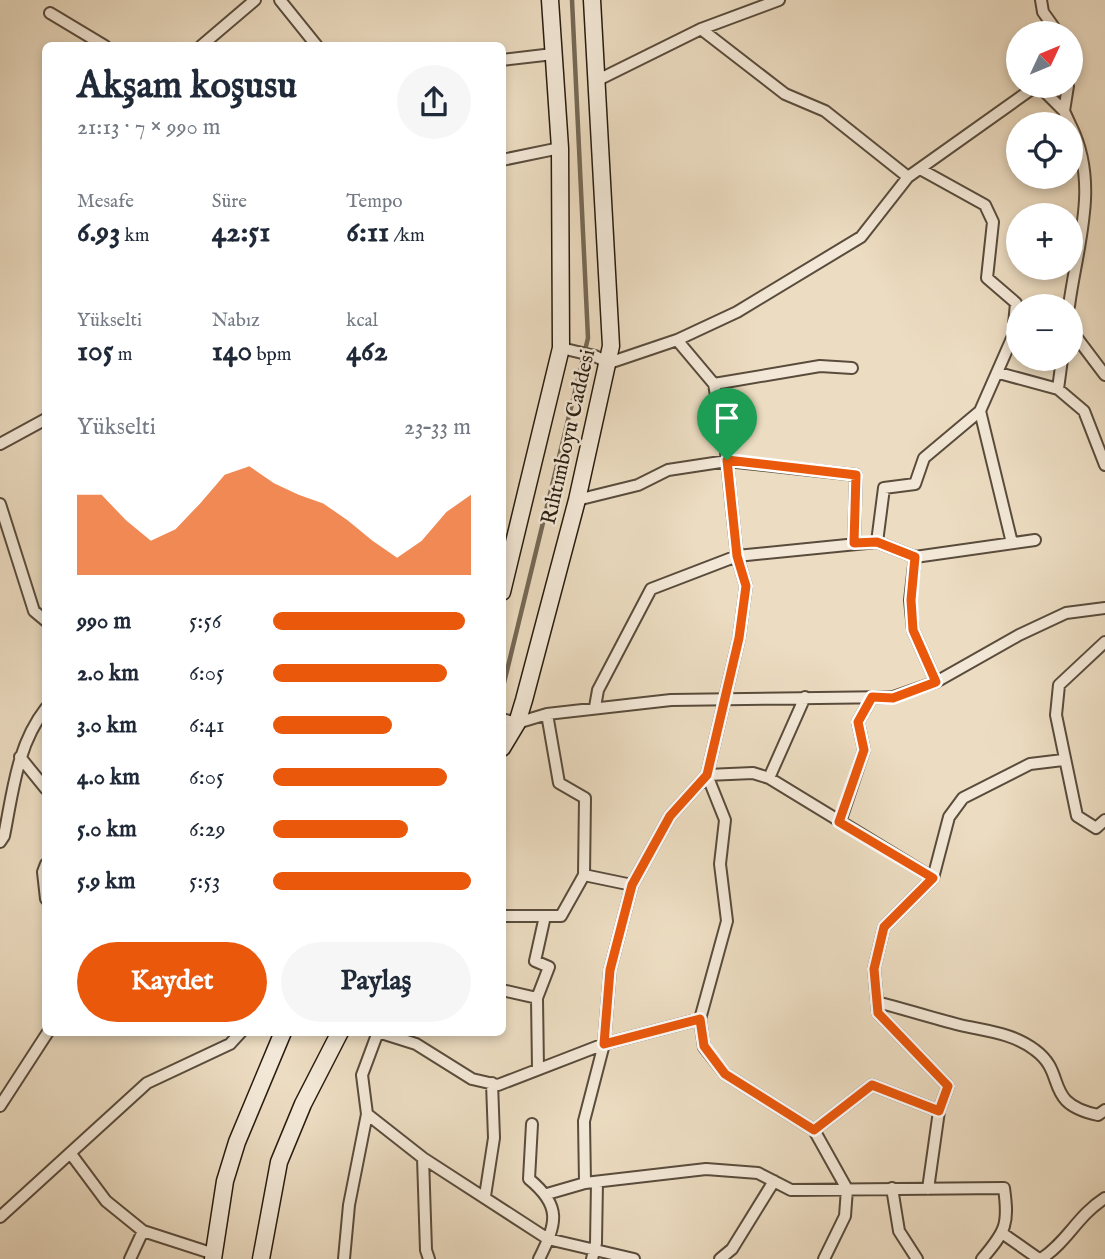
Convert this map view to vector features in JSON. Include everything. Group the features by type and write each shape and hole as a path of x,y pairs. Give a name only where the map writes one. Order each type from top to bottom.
{"street":[{"path":"214,41 255,0"},
{"path":"280,0 314,42"},
{"path":"506,577 567,349 560,148 550,0"},
{"name":"Rıhtımboyu Caddesi","path":"509,721 577,500 602,359 612,321 592,0"},
{"path":"598,80 701,29 762,3 779,0"},
{"path":"1041,0 1043,12 1049,21"},
{"path":"50,13 98,42"},
{"path":"701,29 785,94 825,111 908,177"},
{"path":"506,60 553,54"},
{"path":"567,349 602,359 677,340 737,312 861,237 908,177 1020,98"},
{"path":"1050,98 1064,111"},
{"path":"1064,111 1066,98"},
{"path":"506,159 560,148"},
{"path":"1071,294 1087,198 1083,159"},
{"path":"877,542 884,488 915,484 924,458 980,411 1013,337 1016,303 987,278 993,222 985,205 920,169"},
{"path":"593,1255 591,1183 584,1121 604,1044 610,970 632,885 670,816 707,775 725,701 746,586 737,556 727,460 714,384 677,340"},
{"path":"1083,346 1105,375"},
{"path":"714,384 820,366 852,368"},
{"path":"1058,389 1060,371"},
{"path":"999,373 1058,389 1084,411 1105,465"},
{"path":"980,411 1012,543"},
{"path":"2,438 42,421"},
{"path":"577,500 638,485 668,470 727,460 856,475 854,543"},
{"path":"0,504 34,611 42,618"},
{"path":"595,707 598,690 651,589 737,556 877,542 915,557 1035,540"},
{"path":"915,557 911,600 913,630 936,682"},
{"path":"509,721 595,707 671,700 893,698 936,682 1019,635 1066,613 1105,608"},
{"path":"1105,642 1059,685 1056,715 1063,760 1077,816 1096,828 1105,820"},
{"path":"769,778 805,697"},
{"path":"839,822 864,750 858,722 872,697"},
{"path":"0,842 4,836 20,757 31,727 42,713"},
{"path":"506,916 561,916 584,875 585,798 559,783 547,714"},
{"path":"20,757 42,784"},
{"path":"928,1189 939,1111 948,1086 878,1013 874,969 884,927 933,878 949,817 963,798 1030,764 1063,760"},
{"path":"707,775 753,773 769,778 933,878"},
{"path":"707,775 724,820 720,864 727,922 700,1019 704,1046 725,1074 814,1130 847,1189 845,1216 824,1259"},
{"path":"584,875 632,885"},
{"path":"538,1069 537,998 549,967 536,961 545,916"},
{"path":"506,991 537,998"},
{"path":"877,1002 1011,1036 1037,1051 1049,1065 1061,1095 1077,1110 1098,1115 1105,1110"},
{"path":"390,1036 411,1043 472,1079 498,1084 604,1044 700,1019"},
{"path":"0,1106 45,1036"},
{"path":"2,1210 71,1154 147,1083 230,1044 237,1036"},
{"path":"71,1154 106,1201 143,1231 214,1256 225,1181 237,1142 281,1036"},
{"path":"261,1259 279,1162 335,1036"},
{"path":"344,1259 349,1205 367,1114 362,1074 376,1036"},
{"path":"411,1043 415,1036"},
{"path":"485,1196 494,1138 492,1083"},
{"path":"814,1130 872,1085 939,1111"},
{"path":"367,1114 423,1158 485,1196 548,1240 593,1255 634,1259"},
{"path":"532,1124 529,1180 547,1194 554,1206 548,1240 539,1259"},
{"path":"423,1158 426,1250 429,1259"},
{"path":"547,1194 591,1183 706,1169 758,1172 791,1190 1004,1188 1009,1219 982,1259"},
{"path":"720,1259 732,1249 774,1181"},
{"path":"892,1188 899,1231 917,1259"},
{"path":"1002,1233 1040,1259 1059,1247 1079,1219 1105,1198"},
{"path":"130,1259 143,1231"}],"waterway":[{"path":"506,675 588,338 572,0"}],"route":[{"path":"727,460 856,475 854,543 877,542 915,557 911,600 913,630 936,682 893,698 872,697 858,722 864,750 855,784 839,822 933,878 884,927 874,969 878,1013 948,1086 939,1111 872,1085 814,1130 725,1074 704,1046 700,1019 604,1044 610,970 632,885 670,816 707,775 739,638 746,586 737,556 727,460"}]}
